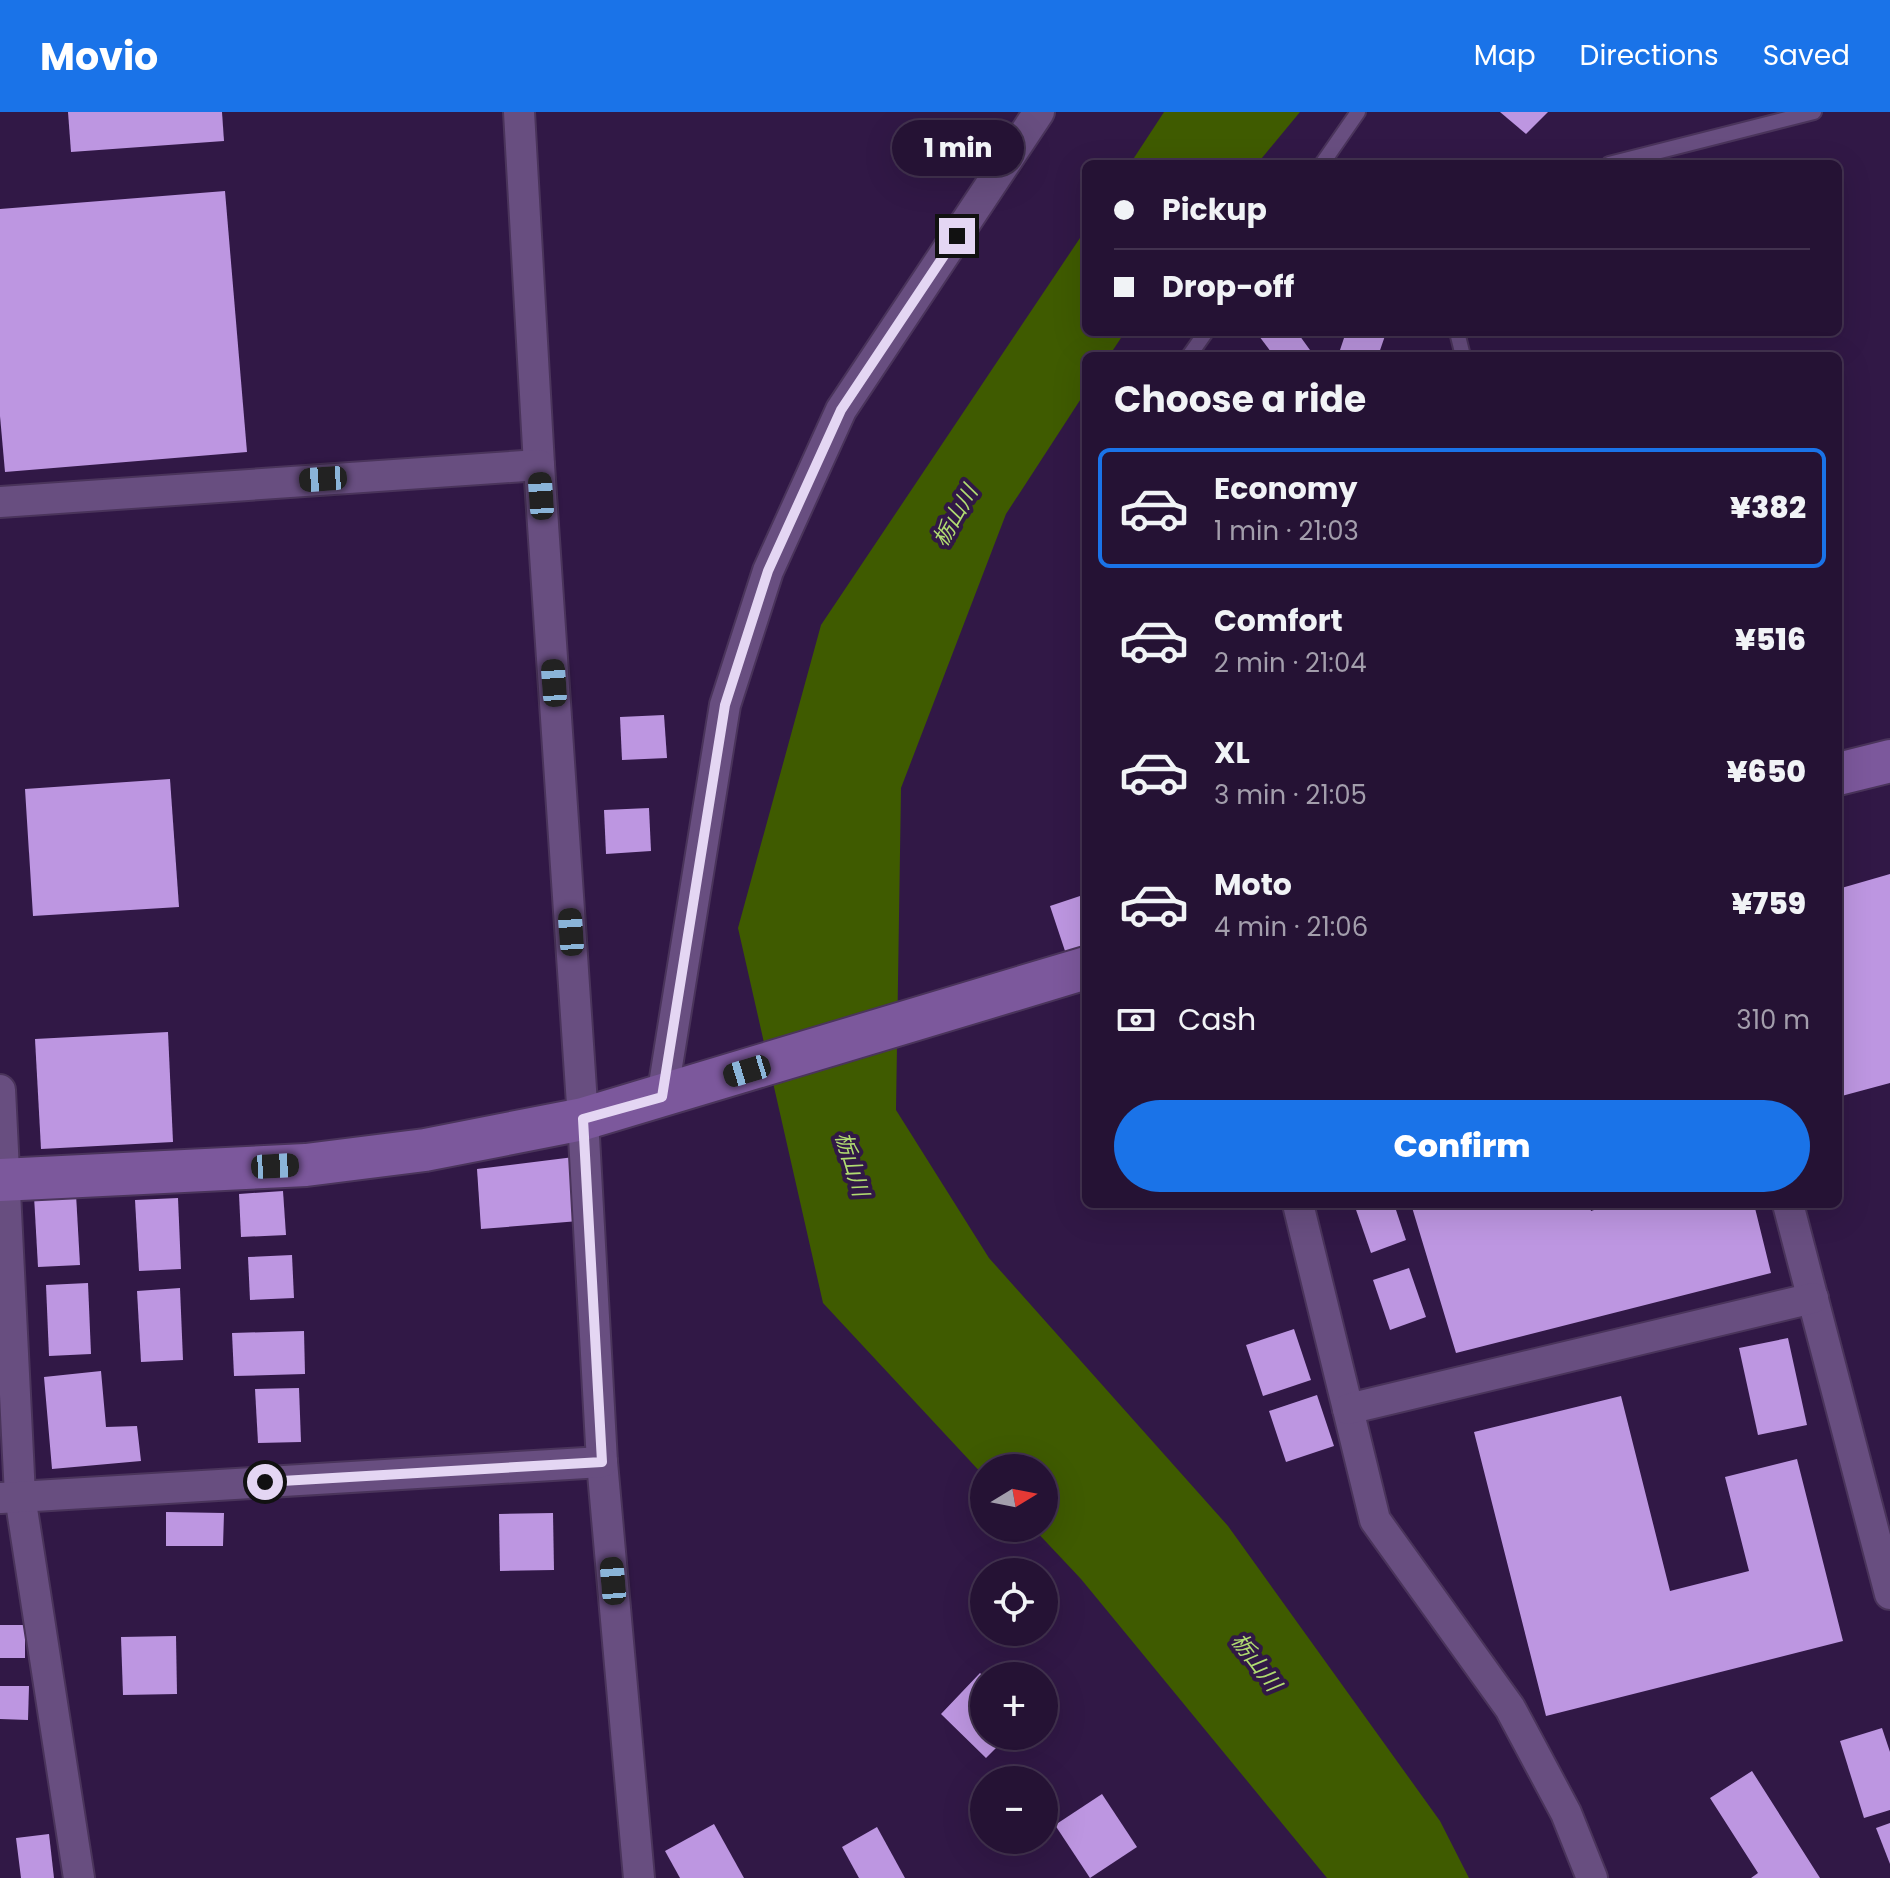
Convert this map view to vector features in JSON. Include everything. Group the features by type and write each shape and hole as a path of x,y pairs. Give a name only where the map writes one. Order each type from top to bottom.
{"street":[{"path":"519,112 602,1462 639,1878"},
{"path":"662,1097 725,705 768,571 841,410 1039,112"},
{"path":"0,502 539,465"},
{"path":"1842,773 1890,761"},
{"path":"3,1179 306,1165 425,1150 583,1119 1082,969"},
{"path":"0,1090 10,1497 79,1878"},
{"path":"1299,1208 1375,1520 1510,1708 1566,1813 1592,1878"},
{"path":"1789,1208 1890,1594"},
{"path":"1348,1409 1813,1298"},
{"path":"10,1497 602,1462"}],"lane":[{"path":"1327,160 1358,112"},
{"path":"1625,160 1814,112"}],"water":[{"path":"1164,112 1300,112 1260,160 1133,160"},
{"name":"栃山川","path":"1082,235 1082,336 1122,336 1112,352 1082,352 1082,397 1006,514 901,788 896,1110 989,1258 1228,1526 1440,1821 1469,1878 1327,1878 1081,1579 1046,1542 1058,1542 1058,1454 970,1454 970,1461 823,1303 738,928 821,625"}],"building":[{"path":"68,112 222,112 224,141 71,152"},
{"path":"1500,112 1548,112 1526,134"},
{"path":"225,191 247,452 5,472 0,416 0,209"},
{"path":"1259,336 1300,336 1310,350 1307,352 1271,352"},
{"path":"1345,336 1385,336 1379,352 1339,352"},
{"path":"664,715 667,758 622,760 620,717"},
{"path":"170,779 179,907 33,916 25,789"},
{"path":"649,808 651,851 606,854 604,810"},
{"path":"1890,874 1890,1083 1842,1096 1842,888"},
{"path":"1082,895 1082,951 1067,957 1050,906"},
{"path":"168,1032 173,1142 41,1149 35,1039"},
{"path":"574,1157 579,1221 481,1229 477,1169"},
{"path":"283,1191 286,1235 241,1237 239,1194"},
{"path":"76,1194 80,1265 38,1267 34,1196"},
{"path":"178,1198 181,1269 139,1271 135,1200"},
{"path":"1355,1208 1395,1208 1406,1240 1371,1253"},
{"path":"1412,1208 1590,1208 1591,1211 1600,1208 1755,1208 1771,1273 1456,1353"},
{"path":"292,1255 294,1298 250,1300 248,1257"},
{"path":"1409,1268 1426,1317 1390,1330 1373,1280"},
{"path":"88,1283 91,1354 49,1356 46,1285"},
{"path":"180,1288 183,1360 141,1362 137,1291"},
{"path":"1294,1329 1311,1380 1263,1396 1246,1345"},
{"path":"304,1331 305,1374 234,1376 232,1333"},
{"path":"1788,1338 1807,1425 1758,1435 1739,1348"},
{"path":"101,1371 106,1427 137,1426 141,1461 52,1469 44,1377"},
{"path":"299,1388 301,1442 258,1443 255,1389"},
{"path":"1317,1395 1334,1446 1286,1462 1269,1411"},
{"path":"1621,1396 1670,1591 1749,1571 1725,1477 1797,1459 1843,1641 1546,1716 1474,1432"},
{"path":"166,1512 224,1513 223,1546 166,1546"},
{"path":"553,1513 554,1570 500,1571 499,1514"},
{"path":"0,1625 25,1625 25,1658 0,1658"},
{"path":"176,1636 177,1694 123,1695 121,1637"},
{"path":"970,1684 970,1742 941,1714"},
{"path":"0,1686 29,1686 28,1720 0,1719"},
{"path":"1882,1728 1890,1752 1890,1810 1864,1818 1840,1741"},
{"path":"978,1750 994,1750 986,1758"},
{"path":"1752,1771 1820,1878 1751,1878 1758,1873 1710,1798"},
{"path":"1102,1794 1137,1847 1090,1878 1058,1830 1058,1823"},
{"path":"1890,1823 1890,1864 1876,1828"},
{"path":"714,1824 744,1878 680,1878 665,1851"},
{"path":"877,1827 905,1878 859,1878 842,1847"},
{"path":"49,1834 54,1878 21,1878 16,1838"}],"route":[{"path":"265,1482 602,1462 583,1119 662,1097 725,705 768,571 841,410 957,236"}]}
